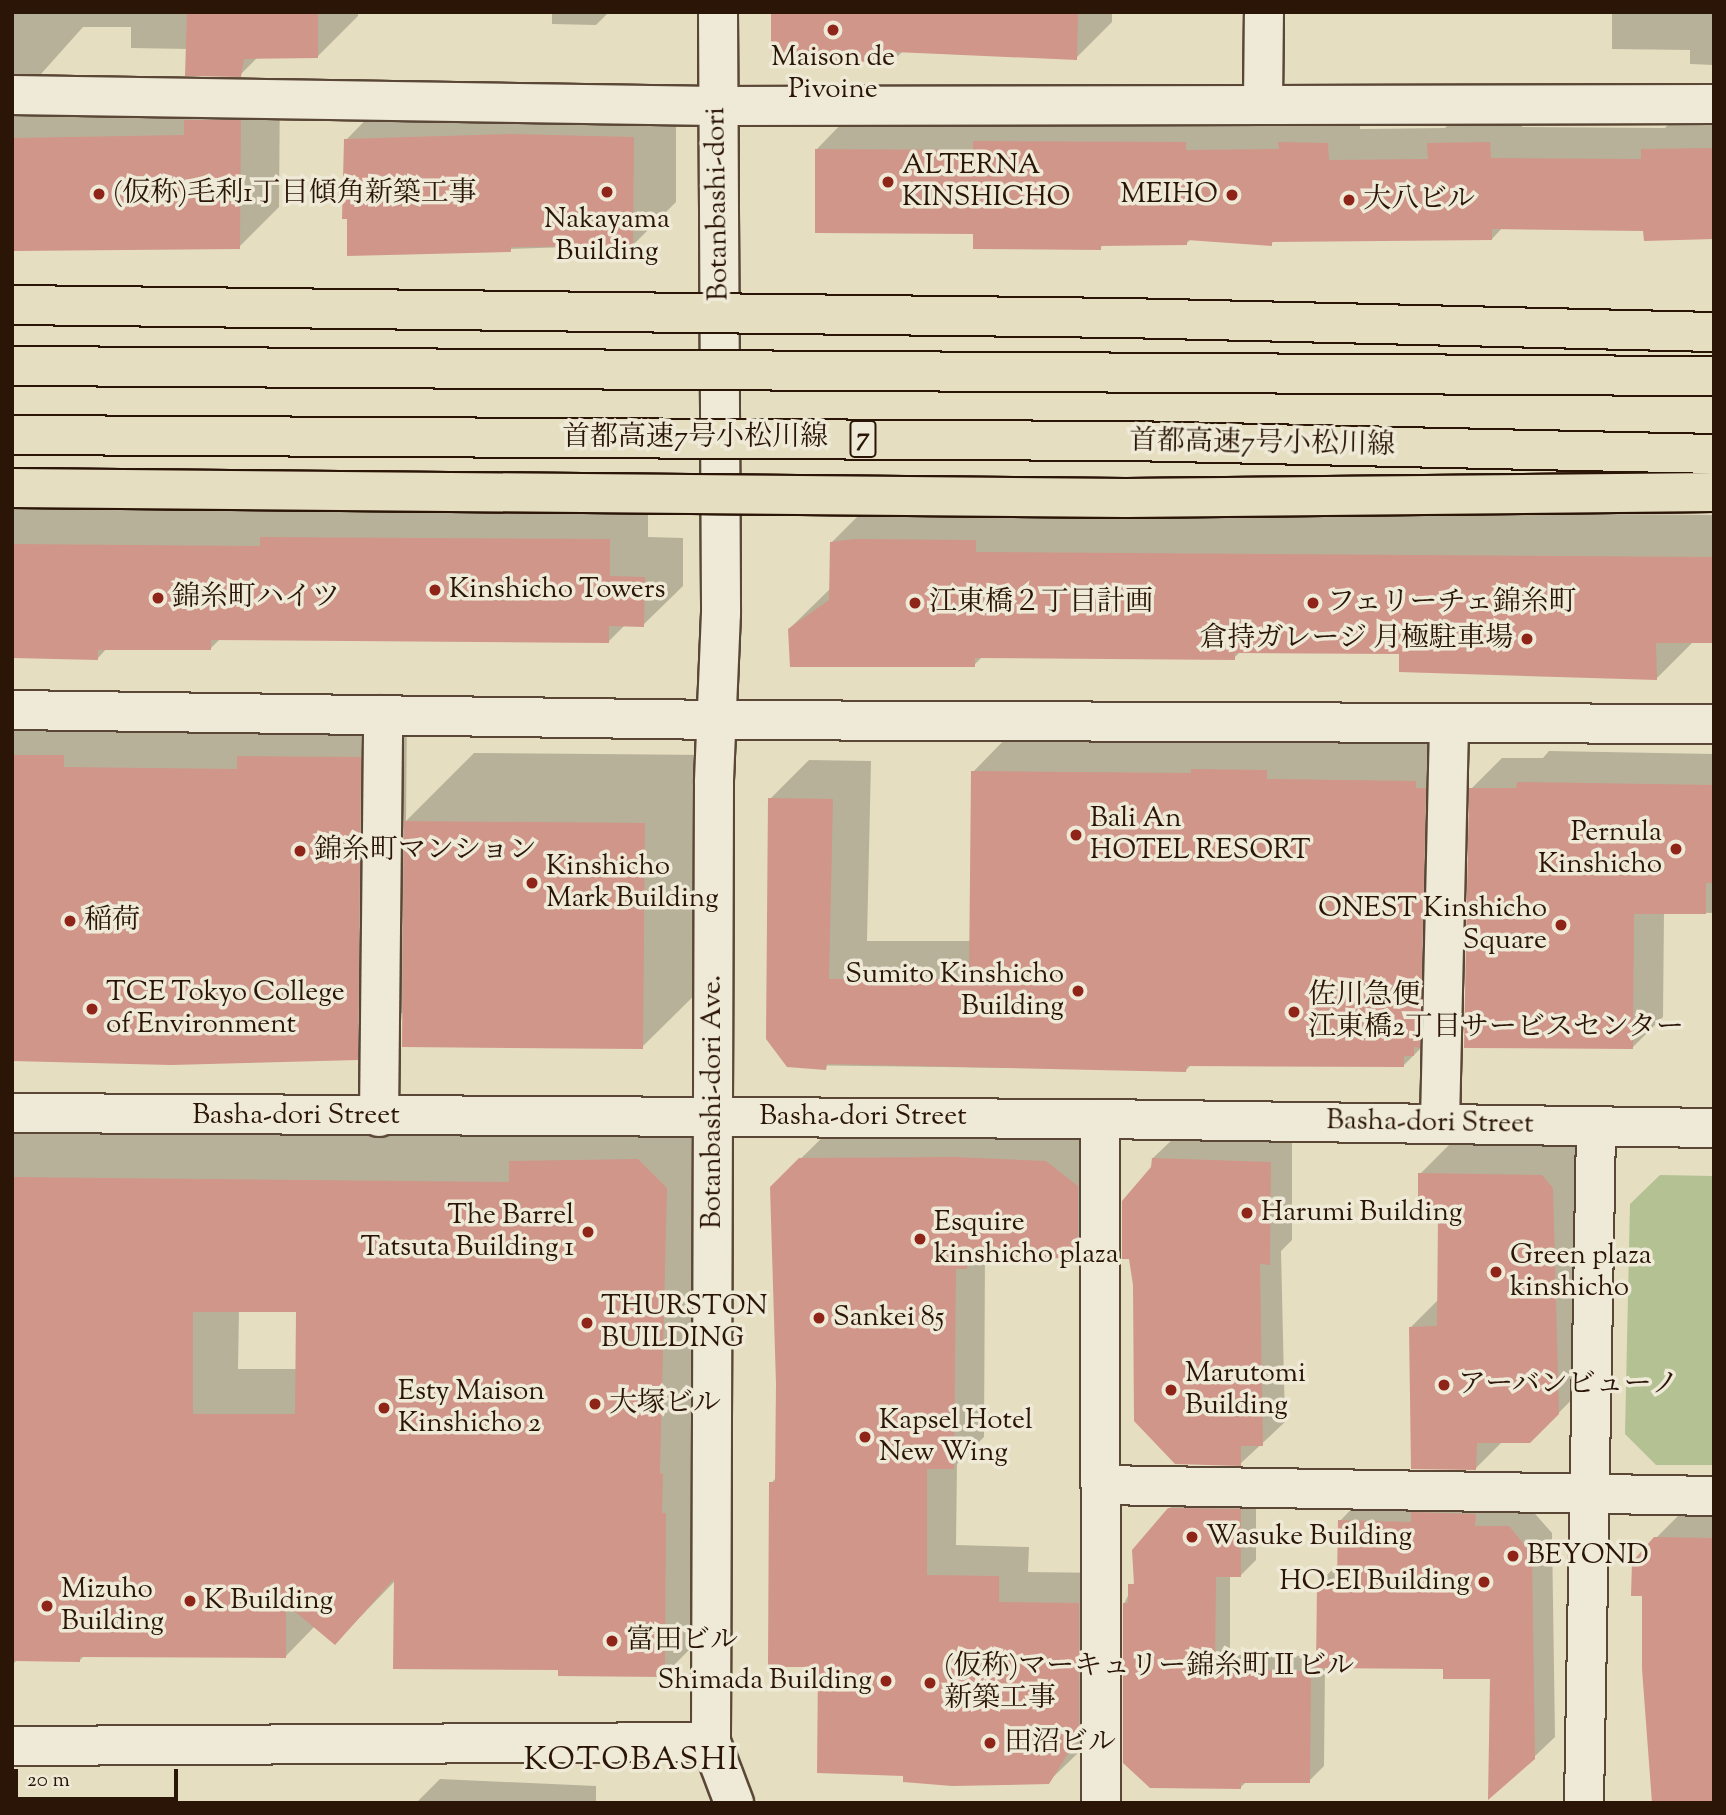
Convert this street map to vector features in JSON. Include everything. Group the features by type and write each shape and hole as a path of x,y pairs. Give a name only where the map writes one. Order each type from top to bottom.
{"highway":[{"path":"12,305 1138,318 1714,331"},
{"path":"12,366 1714,376"},
{"name":"首都高速7号小松川線","path":"12,435 1129,441 1714,454"},
{"path":"12,488 1112,498 1714,492"}],"street":[{"name":"Botanbashi-dori","path":"716,106 718,12"},
{"path":"1263,103 1264,12"},
{"path":"12,95 716,106 1714,104"},
{"name":"Botanbashi-dori Ave.","path":"716,106 721,587 716,720 711,1742 734,1803"},
{"path":"12,710 716,720 1714,724"},
{"path":"379,1117 383,715"},
{"path":"1440,1122 1449,723"},
{"name":"Basha-dori Street","path":"12,1113 1100,1119 1714,1128"},
{"path":"1100,1119 1101,1803"},
{"path":"1584,1803 1596,1127"},
{"path":"1102,1485 1714,1496"},
{"path":"12,1746 711,1742"}],"green space":[{"path":"1660,1175 1714,1176 1714,1465 1656,1465 1625,1434 1630,1204"}],"building":[{"path":"187,12 318,12 318,58 244,59 241,77 185,76"},
{"path":"771,12 1078,12 1077,60 895,52 895,62 771,61"},
{"name":"(仮称)毛利1丁目傾角新築工事","path":"184,120 241,120 240,249 12,251 12,138 184,135"},
{"path":"510,134 634,137 633,246 511,247 511,252 347,256 347,219 342,219 344,139"},
{"path":"973,141 1186,142 1186,150 1279,149 1278,142 1328,143 1329,160 1428,159 1427,143 1490,142 1491,158 1641,159 1641,149 1714,148 1714,239 1644,241 1643,231 1492,229 1492,240 1272,242 1272,246 1187,240 1187,245 1101,246 1101,250 973,249 973,234 815,233 815,149 973,150"},
{"path":"260,537 610,539 610,576 645,577 644,627 609,626 609,643 211,640 211,650 98,650 98,660 12,658 12,544 260,546"},
{"path":"854,539 976,540 976,552 1714,557 1714,643 1656,643 1657,680 1399,672 1399,654 1235,653 1235,660 975,658 975,667 790,667 788,629 829,600 830,542"},
{"path":"12,755 64,755 64,767 237,769 237,756 361,757 358,1060 171,1065 12,1061"},
{"path":"1191,769 1267,770 1267,779 1416,781 1416,788 1426,788 1420,1048 1414,1047 1414,1056 1404,1056 1404,1067 1187,1066 1186,1072 827,1064 826,1070 787,1067 766,1039 768,798 833,799 829,979 969,979 971,771 1191,773"},
{"name":"ONEST Kinshicho Square","path":"1517,782 1714,785 1714,883 1706,883 1706,914 1634,914 1633,1049 1464,1048 1469,788 1516,788"},
{"name":"Kinshicho Mark Building","path":"404,821 645,823 643,1049 402,1047"},
{"path":"953,1157 1046,1161 1078,1186 1078,1258 967,1259 967,1269 956,1269 954,1469 927,1469 927,1575 999,1576 999,1602 1079,1603 1079,1736 1049,1784 952,1786 903,1782 903,1776 817,1773 818,1667 768,1667 769,1482 775,1482 776,1384 770,1187 799,1158"},
{"path":"1152,1158 1271,1162 1270,1265 1260,1264 1263,1446 1241,1446 1241,1466 1175,1464 1134,1421 1133,1285 1129,1259 1122,1259 1122,1201 1151,1167"},
{"path":"638,1159 667,1188 660,1473 663,1474 662,1513 666,1513 665,1677 558,1676 558,1670 393,1669 394,1579 335,1645 286,1604 286,1658 80,1657 80,1662 14,1661 12,1177 509,1182 509,1161","holes":["193,1312 296,1312 295,1414 193,1414"]},
{"path":"1418,1173 1542,1175 1553,1188 1559,1414 1530,1443 1477,1443 1476,1470 1411,1469 1409,1327 1437,1326 1438,1215 1418,1215"},
{"path":"1168,1508 1241,1509 1241,1577 1216,1577 1215,1670 1311,1671 1310,1783 1241,1783 1241,1789 1150,1788 1123,1763 1123,1603 1128,1603 1128,1584 1134,1584 1132,1550"},
{"path":"1411,1512 1476,1514 1475,1526 1509,1526 1532,1554 1535,1759 1488,1800 1490,1679 1443,1679 1443,1669 1316,1668 1317,1583 1337,1583 1338,1520 1411,1522"},
{"path":"1654,1537 1714,1538 1714,1803 1652,1803 1642,1669 1642,1596 1631,1596 1632,1562"}],"place":[{"name":"Maison de Pivoine","path":"833,30"},
{"name":"ALTERNA KINSHICHO","path":"888,182"},
{"name":"Nakayama Building","path":"607,192"},
{"name":"(仮称)毛利1丁目傾角新築工事","path":"99,194"},
{"name":"MEIHO","path":"1232,195"},
{"name":"大八ビル","path":"1349,200"},
{"name":"Kinshicho Towers","path":"435,590"},
{"name":"錦糸町ハイツ","path":"158,598"},
{"name":"江東橋２丁目計画","path":"915,603"},
{"name":"フェリーチェ錦糸町","path":"1313,603"},
{"name":"倉持ガレージ 月極駐車場","path":"1527,639"},
{"name":"Bali An HOTEL RESORT","path":"1076,835"},
{"name":"Pernula Kinshicho","path":"1676,849"},
{"name":"錦糸町マンション","path":"300,851"},
{"name":"Kinshicho Mark Building","path":"532,883"},
{"name":"稲荷","path":"70,921"},
{"name":"ONEST Kinshicho Square","path":"1561,925"},
{"name":"Sumito Kinshicho Building","path":"1078,991"},
{"name":"TCE Tokyo College of Environment","path":"92,1009"},
{"name":"佐川急便 江東橋2丁目サービスセンター","path":"1294,1012"},
{"name":"Harumi Building","path":"1247,1213"},
{"name":"The Barrel Tatsuta Building 1","path":"588,1232"},
{"name":"Esquire kinshicho plaza","path":"920,1239"},
{"name":"Green plaza kinshicho","path":"1496,1272"},
{"name":"Sankei 85","path":"819,1318"},
{"name":"THURSTON BUILDING","path":"587,1323"},
{"name":"アーバンビューノ","path":"1444,1385"},
{"name":"Marutomi Building","path":"1171,1390"},
{"name":"大塚ビル","path":"595,1404"},
{"name":"Esty Maison Kinshicho 2","path":"384,1408"},
{"name":"Kapsel Hotel New Wing","path":"865,1437"},
{"name":"Wasuke Building","path":"1192,1537"},
{"name":"BEYOND","path":"1513,1556"},
{"name":"HO-EI Building","path":"1484,1582"},
{"name":"K Building","path":"190,1601"},
{"name":"Mizuho Building","path":"47,1606"},
{"name":"富田ビル","path":"612,1641"},
{"name":"Shimada Building","path":"886,1681"},
{"name":"(仮称)マーキュリー錦糸町Ⅱビル 新築工事","path":"930,1683"},
{"name":"田沼ビル","path":"990,1743"}],"district":[{"name":"KOTOBASHI","path":"632,1761"}]}
